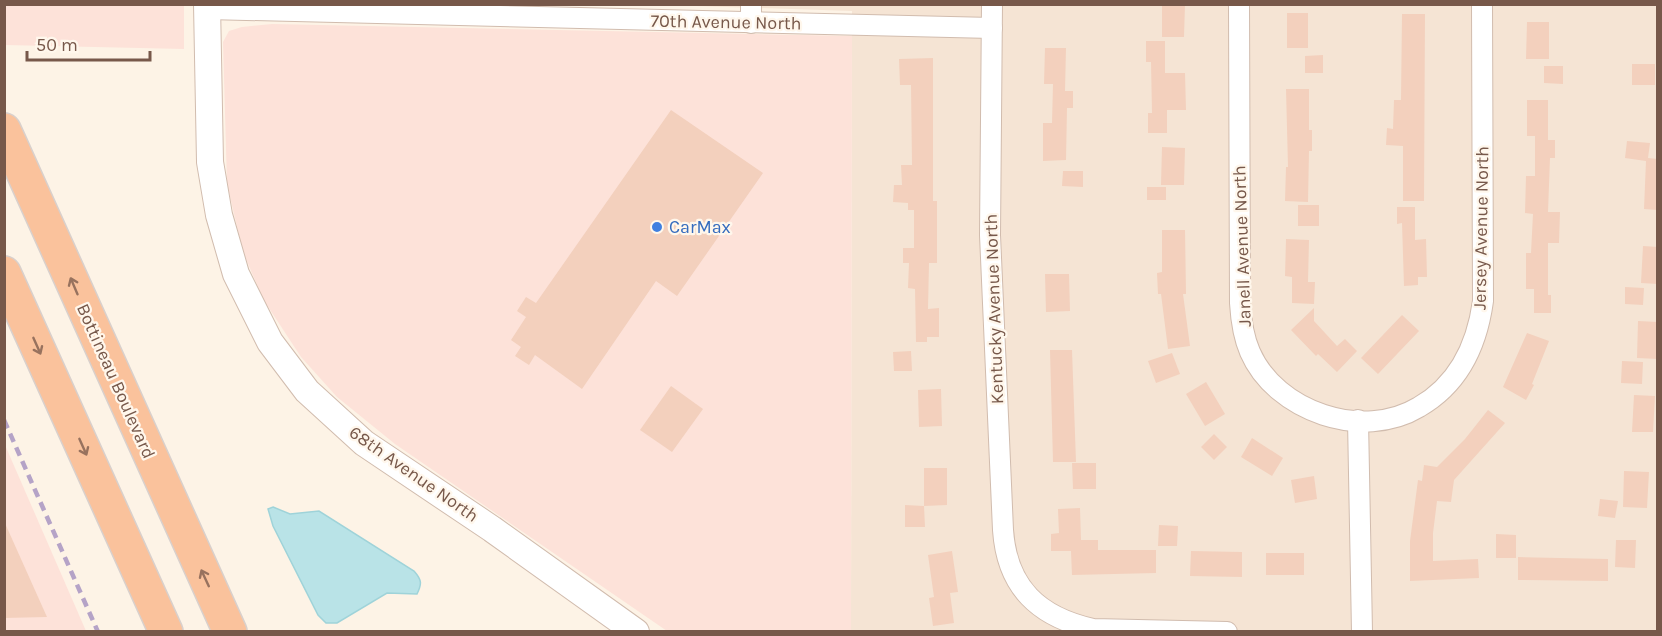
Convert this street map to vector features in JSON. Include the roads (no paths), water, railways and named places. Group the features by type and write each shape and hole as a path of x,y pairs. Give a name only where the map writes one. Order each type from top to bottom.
{"highway":[{"name":"Bottineau Boulevard","path":"4,130 230,632"},
{"path":"4,273 165,632"}],"street":[{"name":"Kentucky Avenue North","path":"992,4 990,235 1003,530 1010,567 1036,605 1053,617 1093,629 1227,632"},
{"name":"Janell Avenue North","path":"1239,4 1242,328 1251,354 1265,376 1282,394 1305,408 1331,417 1358,420"},
{"name":"Jersey Avenue North","path":"1358,420 1401,415 1419,408 1440,393 1458,373 1479,327 1483,301 1482,4"},
{"name":"70th Avenue North","path":"208,6 751,14 992,28"},
{"name":"68th Avenue North","path":"208,6 210,162 219,215 236,274 270,342 307,391 364,443 492,529 636,632"},
{"path":"1358,420 1362,632"}],"water":[{"path":"273,507 290,514 319,511 414,571 420,582 417,594 387,593 337,623 326,623 318,615 273,526 268,509"}],"railway":[{"path":"4,420 98,632"}],"place":[{"name":"CarMax","path":"657,227"}]}
